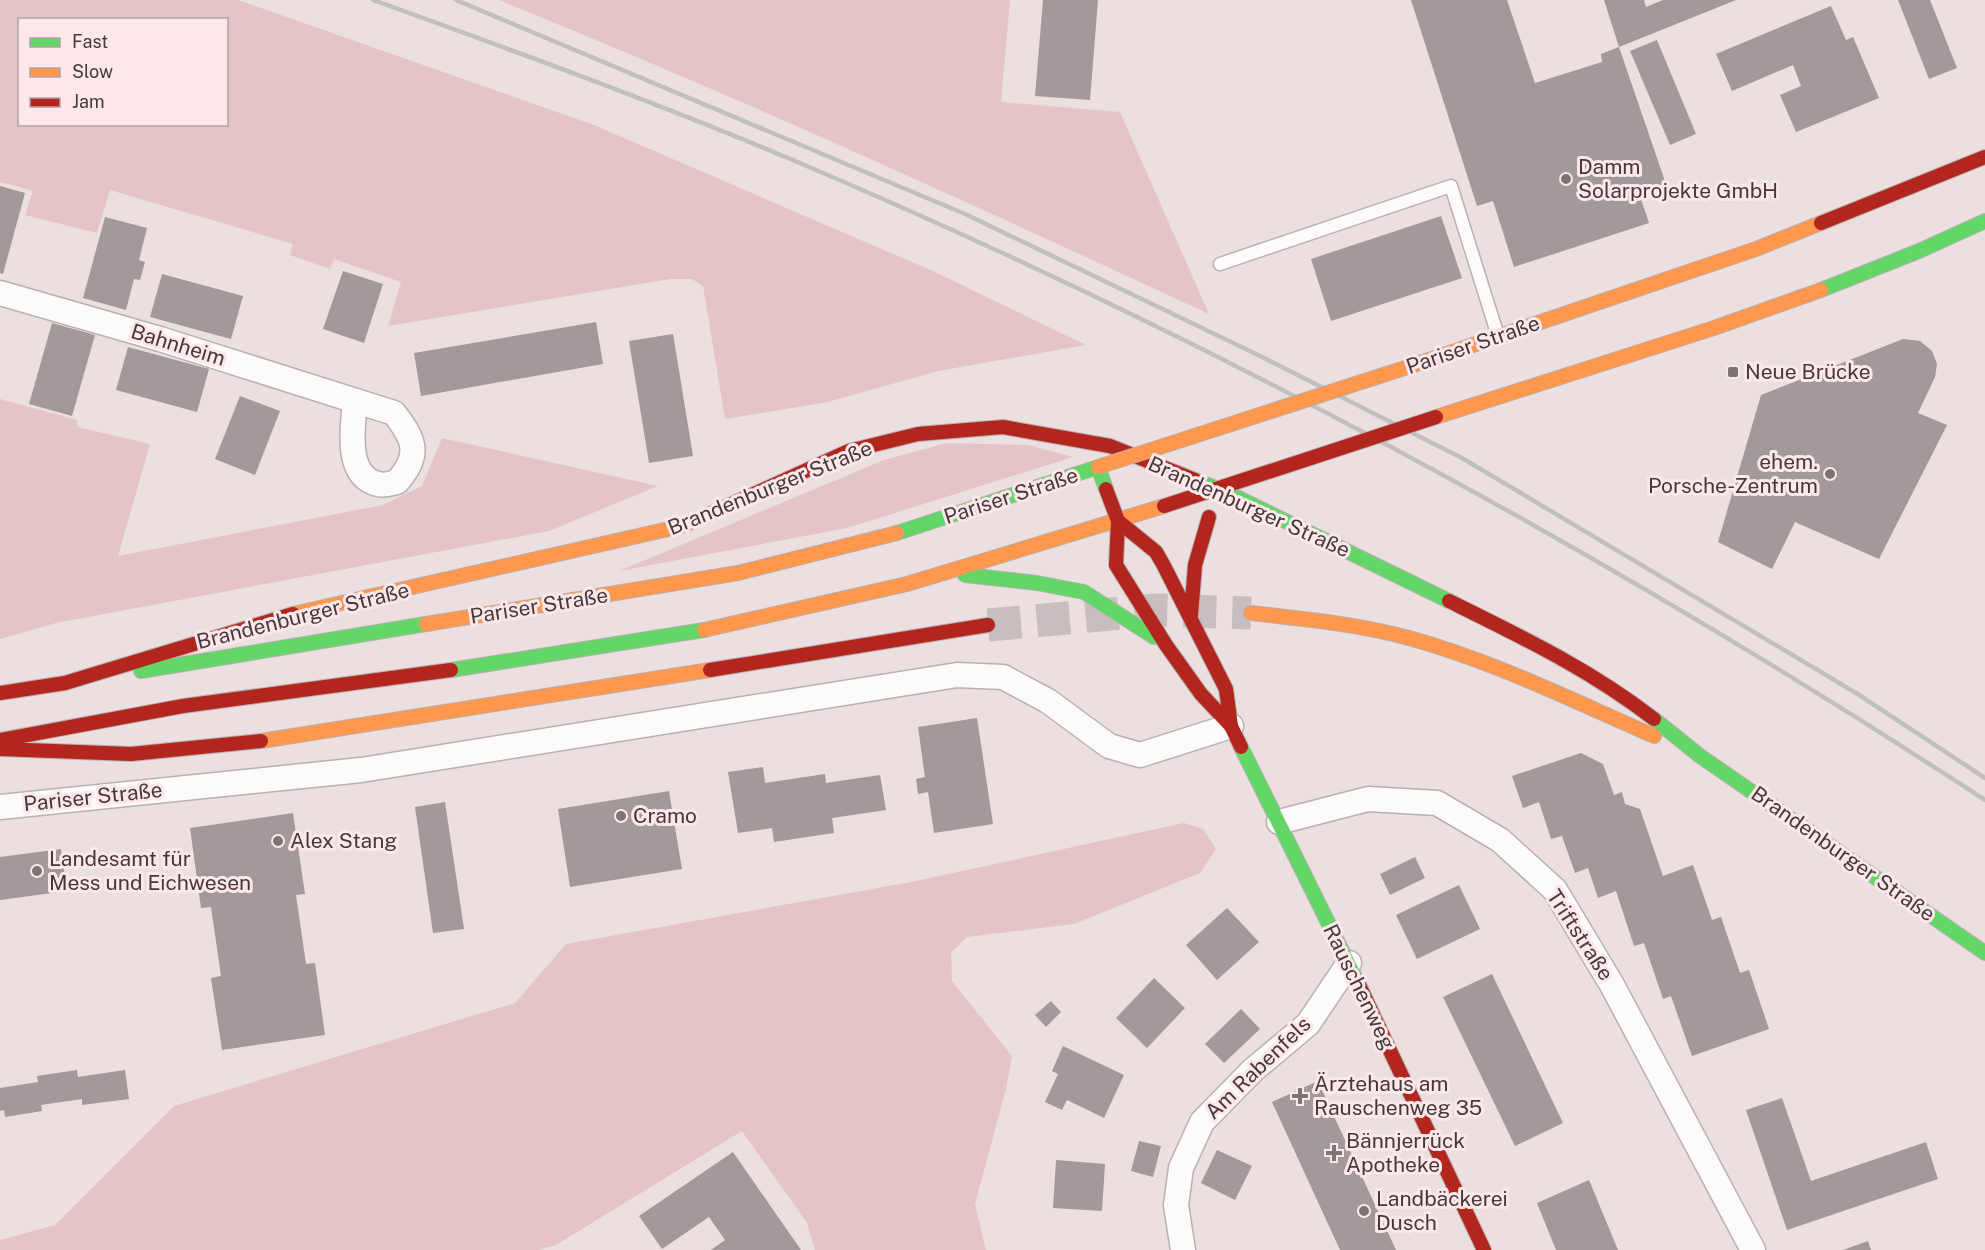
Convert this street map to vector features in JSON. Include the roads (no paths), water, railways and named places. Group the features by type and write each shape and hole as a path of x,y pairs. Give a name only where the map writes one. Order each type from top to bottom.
{"main road":[{"name":"Pariser Straße","path":"0,693 738,573 904,531 1411,366 1756,249 1985,158"},
{"path":"0,740 159,710 487,665 749,621 951,573 1720,327 1926,247 1985,221"},
{"name":"Brandenburger Straße","path":"65,683 284,616 615,543 682,526 849,452 918,434 1003,427 1110,446 1228,493 1563,657 1624,697 1700,756 1985,953"},
{"path":"1098,467 1118,521"},
{"path":"1191,620 1191,578 1195,557 1216,510 1242,480"},
{"name":"Rauschenweg","path":"1118,521 1156,552 1226,689 1231,726"},
{"name":"Rauschenweg","path":"1118,521 1116,565 1166,645 1201,694 1231,726 1349,963 1484,1250"},
{"path":"951,573 1037,583 1084,592 1123,614 1166,645"},
{"name":"Brandenburger Straße","path":"1251,613 1333,622 1408,638 1492,666 1700,756"},
{"path":"0,749 131,754 296,737 988,625"}],"street":[{"name":"Bahnheim","path":"0,293 160,339 355,401"},
{"name":"Pariser Straße","path":"0,807 361,770 957,675 1003,676 1048,701 1109,746 1140,754 1231,726"},
{"name":"Triftstraße","path":"1280,822 1368,799 1437,803 1500,840 1555,891 1612,985 1753,1250"},
{"name":"Am Rabenfels","path":"1183,1250 1176,1205 1181,1168 1202,1122 1253,1070 1308,1024 1349,963"}],"lane":[{"path":"1220,264 1451,186 1498,337"}],"tunnel":[{"path":"988,625 1156,610 1251,613"}],"railway":[{"path":"373,0 634,96 737,137 944,226 1098,298 1401,452 1550,535 1697,620 1842,708 1985,800"},
{"path":"456,0 965,214 1254,353 1462,458 1856,693 1985,778"}],"place":[{"name":"Damm Solarprojekte GmbH","path":"1566,179"},
{"name":"Neue Brücke","path":"1733,372"},
{"name":"ehem. Porsche-Zentrum","path":"1830,474"},
{"name":"Cramo","path":"621,816"},
{"name":"Alex Stang","path":"278,841"},
{"name":"Landesamt für Mess und Eichwesen","path":"37,871"},
{"name":"Ärztehaus am Rauschenweg 35","path":"1300,1096"},
{"name":"Bännjerrück Apotheke","path":"1334,1153"},
{"name":"Landbäckerei Dusch","path":"1364,1211"}]}
